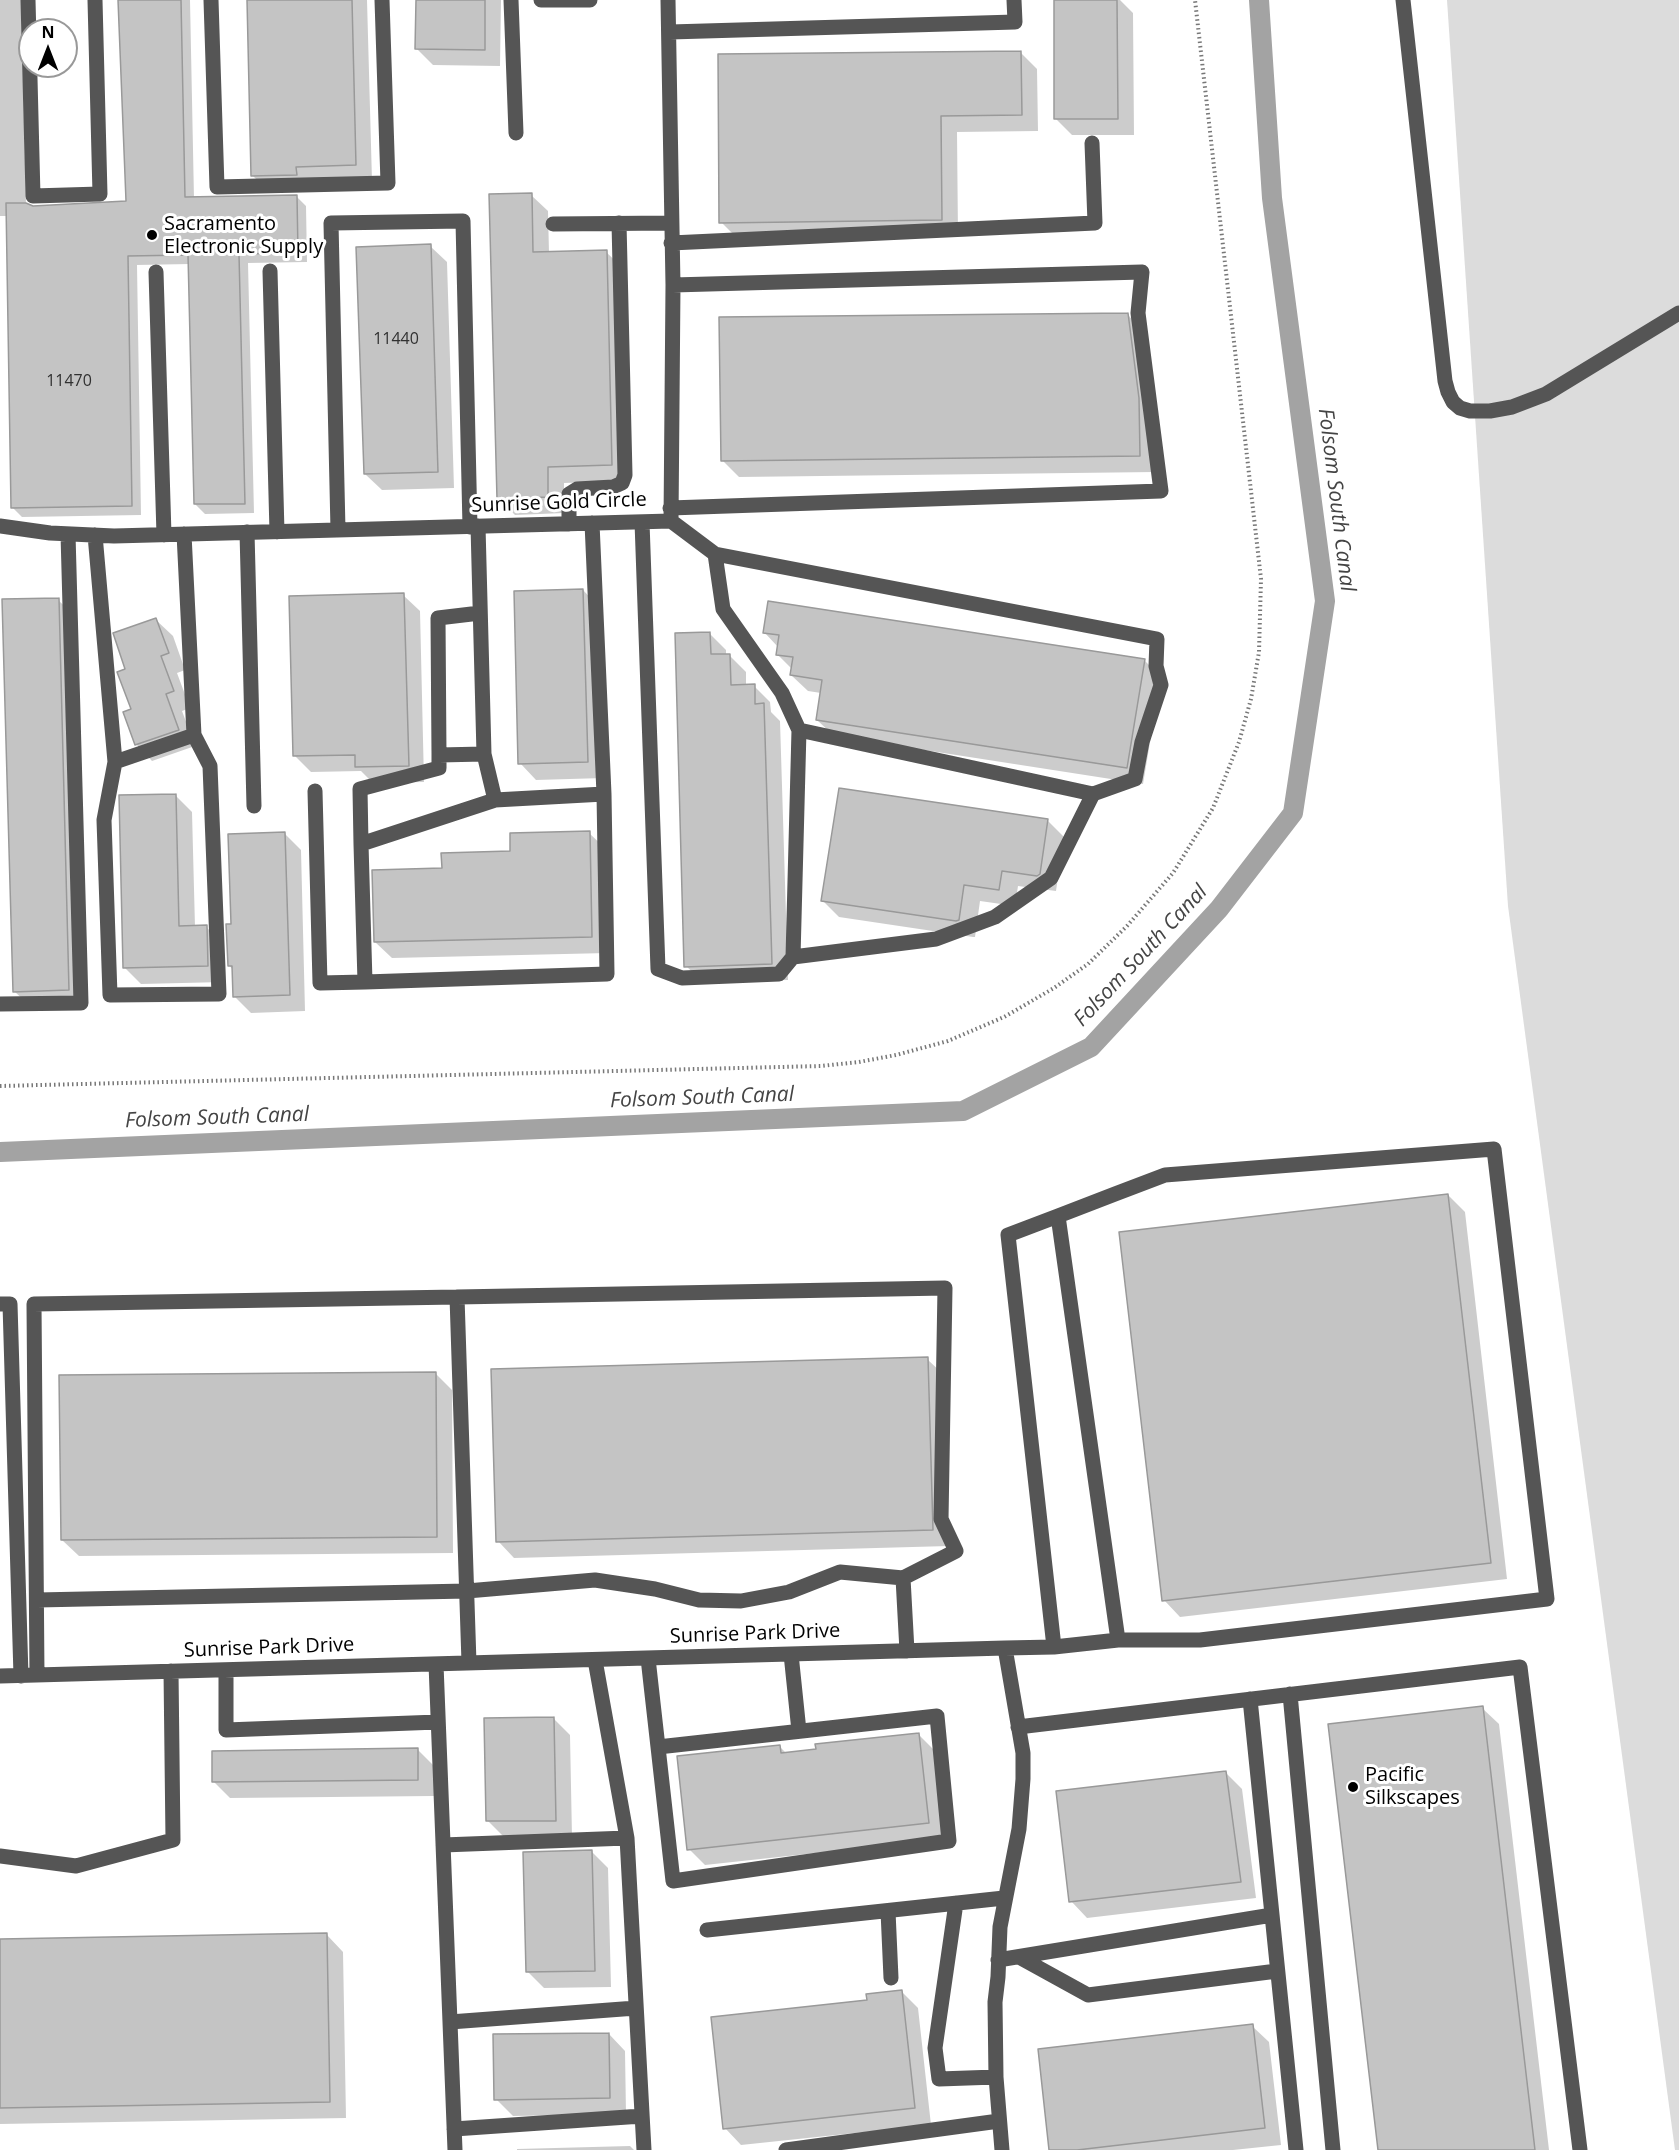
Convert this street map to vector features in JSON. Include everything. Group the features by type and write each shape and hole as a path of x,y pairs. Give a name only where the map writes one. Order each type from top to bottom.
{"street":[{"path":"28,0 33,196 100,194 95,0"},
{"path":"211,0 217,187 388,183 382,0"},
{"path":"511,0 516,133"},
{"path":"541,0 590,0"},
{"name":"Sunrise Gold Circle","path":"0,526 24,531 68,534 184,534 592,524 642,522 671,515 673,285 668,0"},
{"path":"670,32 1015,22 1014,0"},
{"path":"1403,0 1445,381 1454,402 1460,408 1470,411 1490,411 1512,407 1546,394 1679,313"},
{"path":"671,243 1095,223 1092,143"},
{"path":"338,530 331,223 463,221 484,754 495,800"},
{"path":"569,524 569,494 577,489 614,487 622,483 625,475 619,223"},
{"path":"553,224 671,223"},
{"path":"270,271 277,532"},
{"path":"156,272 164,534"},
{"path":"671,515 1161,491 1138,313 1142,272 673,285"},
{"path":"671,515 715,554 1157,639 1156,666 1161,685 1142,741 1135,778 1093,794 800,730"},
{"path":"642,522 658,969 682,978 779,974 793,957 800,730 782,693 723,609 715,554"},
{"path":"315,791 320,983 607,974 604,794 592,524"},
{"path":"247,532 254,806"},
{"path":"0,1004 81,1003 68,534"},
{"path":"95,535 115,762 105,820 110,995 219,994 210,766 194,735 184,534"},
{"path":"365,982 360,789 439,768 438,618 480,613"},
{"path":"115,762 194,735"},
{"path":"439,755 484,754"},
{"path":"361,844 495,800 604,794"},
{"path":"793,957 936,939 995,917 1051,878 1093,794"},
{"name":"Sunrise Park Drive","path":"0,1676 1054,1647 1118,1640 1200,1640 1547,1599 1494,1149 1165,1175 1058,1216"},
{"path":"1054,1647 1008,1235 1058,1216 1118,1640"},
{"path":"37,1600 467,1591 595,1580 655,1589 699,1600 741,1601 789,1592 840,1572 903,1578 956,1551 941,1520 945,1288 34,1304 37,1675"},
{"path":"458,1297 469,1663"},
{"path":"0,1304 10,1304 21,1676"},
{"path":"903,1578 906,1651"},
{"path":"1002,2150 996,2076 995,2002 1004,1898 1022,1804 1023,1753 1005,1648"},
{"path":"791,1654 799,1731"},
{"path":"648,1658 673,1881 949,1841 937,1716 658,1747"},
{"path":"595,1660 627,1838 644,2150"},
{"path":"436,1664 455,2150"},
{"path":"1018,1727 1520,1667 1580,2150"},
{"path":"226,1670 226,1730 438,1722"},
{"path":"0,1856 76,1866 173,1840 171,1671"},
{"path":"1290,1694 1333,2150"},
{"path":"1250,1699 1296,2150"},
{"path":"443,1845 627,1838"},
{"path":"707,1930 1004,1898"},
{"path":"956,1903 935,2048 939,2079 996,2076"},
{"path":"888,1911 891,1978"},
{"path":"998,1960 1272,1915"},
{"path":"1019,1957 1088,1995 1277,1971"},
{"path":"450,2022 636,2008"},
{"path":"454,2129 642,2116"},
{"path":"786,2150 999,2121"}],"path":[{"path":"0,1086 821,1066 859,1062 948,1041 1004,1017 1054,988 1088,964 1127,926 1173,873 1213,808 1239,741 1251,699 1260,652 1262,579 1196,0"}],"shaded area":[{"path":"1447,0 1679,0 1679,2150 1675,2150 1508,906"}],"building":[{"path":"118,0 181,0 185,197 297,195 298,253 239,254 245,504 194,504 188,255 128,256 132,506 11,508 6,203 26,203 33,206 126,201"},
{"path":"247,0 352,0 356,165 296,167 297,175 251,176"},
{"path":"416,0 485,0 485,50 415,49"},
{"path":"1054,0 1117,0 1118,119 1054,119"},
{"path":"1021,51 1022,115 941,116 942,220 719,223 718,54"},
{"path":"532,193 533,252 607,250 612,465 548,467 548,497 497,499 489,194"},
{"path":"431,244 438,472 364,474 356,247"},
{"path":"1128,313 1139,398 1140,456 721,461 719,317"},
{"path":"583,589 588,762 518,764 514,591"},
{"path":"404,593 409,766 355,767 355,755 293,756 289,596"},
{"path":"59,598 69,990 13,992 2,599"},
{"path":"768,601 1145,659 1127,768 816,720 822,680 790,675 793,657 776,655 779,635 763,633"},
{"path":"156,618 169,653 161,656 174,691 166,694 179,730 135,745 123,712 131,709 117,672 125,669 113,633"},
{"path":"710,632 711,654 730,654 731,685 755,684 755,704 764,703 772,964 684,967 675,633"},
{"path":"839,788 1048,819 1040,874 1037,876 1002,871 999,890 964,885 959,920 956,921 821,901"},
{"path":"176,794 179,926 207,925 208,966 123,968 119,795"},
{"path":"590,831 592,937 374,942 372,870 442,868 441,853 510,851 510,833"},
{"path":"285,832 290,995 233,997 232,966 228,966 226,924 231,924 228,834"},
{"path":"1448,1194 1491,1563 1162,1601 1119,1232"},
{"path":"928,1357 933,1530 496,1542 491,1369"},
{"path":"436,1372 437,1537 61,1540 59,1375"},
{"path":"1483,1706 1535,2150 1378,2150 1328,1724"},
{"path":"554,1717 556,1821 486,1821 484,1718"},
{"path":"919,1733 929,1823 687,1850 677,1756 780,1745 781,1753 816,1749 815,1744"},
{"path":"418,1748 418,1780 212,1782 212,1751"},
{"path":"1226,1771 1241,1882 1069,1902 1056,1791"},
{"path":"592,1850 595,1971 526,1972 523,1852"},
{"path":"327,1933 330,2102 0,2108 0,1939"},
{"path":"902,1990 915,2108 723,2129 711,2017 867,2000 866,1994"},
{"path":"1253,2024 1265,2128 1077,2150 1049,2150 1038,2049"},
{"path":"609,2033 610,2098 494,2100 493,2034"}],"waterway":[{"name":"Folsom South Canal","path":"0,1152 963,1111 1091,1047 1219,909 1293,813 1325,601 1272,198 1259,0"}],"place":[{"name":"Sacramento Electronic Supply","path":"152,235"},
{"name":"Pacific Silkscapes","path":"1353,1787"}]}
